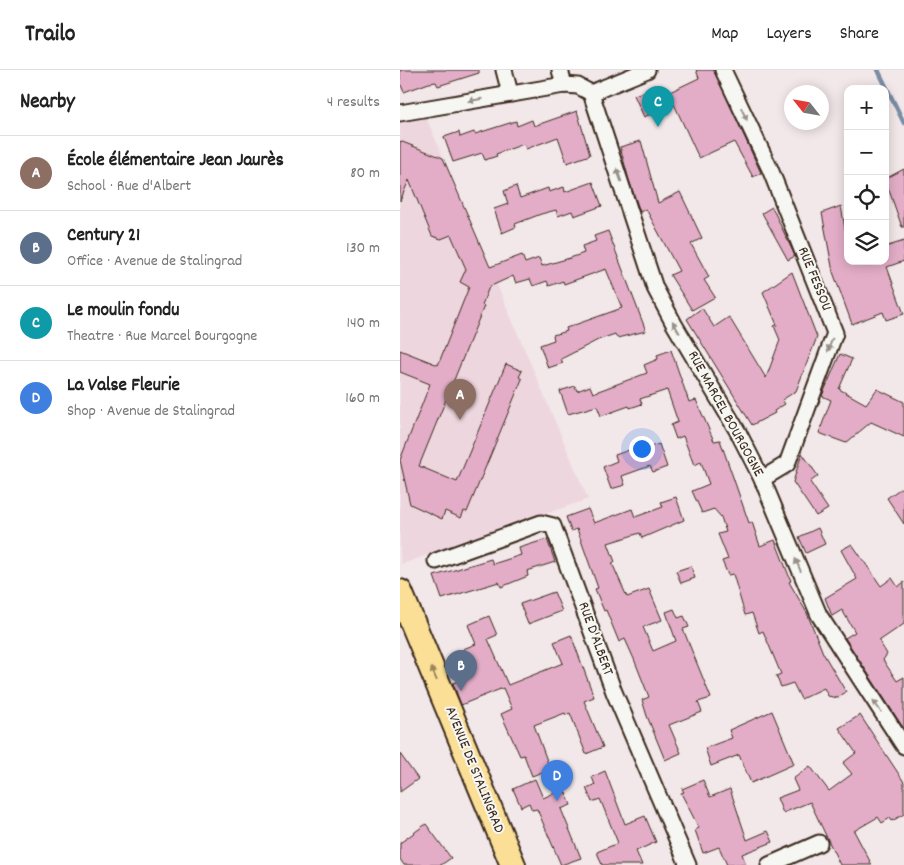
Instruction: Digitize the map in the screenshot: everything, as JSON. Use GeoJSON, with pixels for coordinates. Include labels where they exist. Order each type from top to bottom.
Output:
{"type":"FeatureCollection","features":[{"type":"Feature","properties":{"kind":"main road","name":"AVENUE DE STALINGRAD"},"geometry":{"type":"LineString","coordinates":[[400,592],[513,865]]}},
{"type":"Feature","properties":{"kind":"main road","name":"AVENUE DE STALINGRAD"},"geometry":{"type":"LineString","coordinates":[[400,635],[497,865]]}},
{"type":"Feature","properties":{"kind":"street"},"geometry":{"type":"LineString","coordinates":[[504,70],[510,93]]}},
{"type":"Feature","properties":{"kind":"street"},"geometry":{"type":"LineString","coordinates":[[560,70],[564,86]]}},
{"type":"Feature","properties":{"kind":"street"},"geometry":{"type":"LineString","coordinates":[[400,113],[510,93],[564,86],[578,86],[591,93],[647,70]]}},
{"type":"Feature","properties":{"kind":"street","name":"RUE FESSOU"},"geometry":{"type":"LineString","coordinates":[[723,70],[770,169],[835,332],[787,464],[762,479]]}},
{"type":"Feature","properties":{"kind":"street","name":"RUE MARCEL BOURGOGNE"},"geometry":{"type":"LineString","coordinates":[[591,93],[654,288],[738,432],[762,479],[819,615],[904,746]]}},
{"type":"Feature","properties":{"kind":"street","name":"RUE D'ALBERT"},"geometry":{"type":"LineString","coordinates":[[436,561],[541,523],[553,526],[614,692],[688,865]]}},
{"type":"Feature","properties":{"kind":"street"},"geometry":{"type":"LineString","coordinates":[[769,865],[820,843]]}},
{"type":"Feature","properties":{"kind":"shaded area"},"geometry":{"type":"Polygon","coordinates":[[[426,117],[588,499],[402,564],[400,557],[400,122],[426,117]]]}},
{"type":"Feature","properties":{"kind":"building"},"geometry":{"type":"Polygon","coordinates":[[[400,70],[479,70],[479,73],[438,86],[436,82],[429,83],[404,92],[400,83],[400,70]]]}},
{"type":"Feature","properties":{"kind":"building"},"geometry":{"type":"Polygon","coordinates":[[[696,70],[714,70],[761,173],[753,177],[734,142],[699,158],[674,104],[644,117],[634,95],[649,90],[653,100],[699,78],[696,70]]]}},
{"type":"Feature","properties":{"kind":"building"},"geometry":{"type":"Polygon","coordinates":[[[577,111],[590,155],[567,163],[558,137],[526,149],[524,144],[485,160],[482,153],[453,162],[444,137],[459,132],[460,137],[474,132],[475,134],[516,121],[517,126],[532,120],[534,126],[577,111]]]}},
{"type":"Feature","properties":{"kind":"building"},"geometry":{"type":"Polygon","coordinates":[[[400,141],[443,158],[490,267],[522,255],[525,263],[539,258],[542,266],[570,258],[584,253],[582,246],[596,241],[594,236],[608,231],[646,331],[617,338],[615,334],[598,340],[561,359],[563,363],[548,368],[540,345],[554,340],[553,335],[567,331],[566,328],[622,308],[606,269],[564,284],[563,281],[549,286],[547,281],[533,286],[530,279],[516,283],[513,276],[489,287],[482,305],[484,306],[419,466],[457,482],[506,364],[522,371],[519,377],[522,379],[467,512],[464,511],[461,518],[445,511],[442,519],[410,504],[400,460],[430,384],[400,372],[400,350],[438,365],[469,287],[460,282],[466,269],[451,235],[441,239],[432,236],[409,180],[400,201],[400,141]]]}},
{"type":"Feature","properties":{"kind":"building"},"geometry":{"type":"Polygon","coordinates":[[[641,141],[658,203],[680,192],[702,238],[691,244],[709,277],[704,280],[715,297],[692,310],[670,275],[679,271],[646,209],[640,212],[629,180],[620,147],[641,141]]]}},
{"type":"Feature","properties":{"kind":"building"},"geometry":{"type":"Polygon","coordinates":[[[904,169],[904,227],[902,227],[889,190],[889,177],[904,169]]]}},
{"type":"Feature","properties":{"kind":"building"},"geometry":{"type":"Polygon","coordinates":[[[593,182],[602,206],[574,216],[572,211],[558,216],[556,210],[541,214],[515,224],[516,227],[502,233],[494,209],[508,204],[504,191],[516,186],[520,198],[548,188],[549,192],[564,187],[565,192],[593,182]]]}},
{"type":"Feature","properties":{"kind":"building"},"geometry":{"type":"Polygon","coordinates":[[[841,206],[844,223],[844,265],[889,265],[889,246],[904,241],[904,261],[887,267],[904,314],[886,320],[883,312],[852,324],[833,272],[822,213],[841,206]]]}},
{"type":"Feature","properties":{"kind":"building"},"geometry":{"type":"Polygon","coordinates":[[[772,207],[795,256],[788,260],[762,213],[772,207]]]}},
{"type":"Feature","properties":{"kind":"building"},"geometry":{"type":"Polygon","coordinates":[[[792,272],[817,337],[796,391],[782,400],[785,404],[774,411],[775,413],[752,425],[687,319],[702,308],[714,327],[729,317],[766,378],[780,340],[774,326],[777,325],[763,292],[792,272]]]}},
{"type":"Feature","properties":{"kind":"building"},"geometry":{"type":"Polygon","coordinates":[[[671,350],[689,402],[696,400],[714,441],[720,440],[749,523],[752,522],[760,546],[775,540],[791,581],[789,582],[807,613],[823,653],[846,692],[837,698],[828,696],[824,688],[801,699],[793,683],[781,687],[776,676],[781,674],[763,631],[759,633],[752,613],[745,615],[733,574],[728,575],[722,561],[728,559],[718,534],[726,532],[721,517],[714,509],[702,513],[692,491],[709,484],[701,462],[694,465],[683,436],[676,439],[671,425],[678,422],[667,390],[640,399],[642,404],[630,408],[629,406],[601,416],[597,406],[568,414],[560,391],[575,386],[577,391],[590,386],[593,393],[647,373],[644,365],[658,359],[657,355],[671,350]]]}},
{"type":"Feature","properties":{"kind":"building"},"geometry":{"type":"Polygon","coordinates":[[[840,354],[852,359],[839,389],[866,404],[877,389],[904,402],[904,437],[871,422],[846,443],[819,433],[831,400],[822,396],[840,354]]]}},
{"type":"Feature","properties":{"kind":"building"},"geometry":{"type":"Polygon","coordinates":[[[659,444],[667,467],[653,472],[650,466],[622,476],[625,485],[611,489],[603,467],[617,461],[615,455],[643,445],[644,449],[659,444]]]}},
{"type":"Feature","properties":{"kind":"building"},"geometry":{"type":"Polygon","coordinates":[[[802,453],[818,476],[810,482],[828,509],[816,516],[793,482],[802,453]]]}},
{"type":"Feature","properties":{"kind":"building"},"geometry":{"type":"Polygon","coordinates":[[[904,486],[904,524],[887,498],[904,486]]]}},
{"type":"Feature","properties":{"kind":"building"},"geometry":{"type":"Polygon","coordinates":[[[676,497],[684,520],[642,538],[640,533],[608,543],[615,562],[612,563],[627,597],[649,589],[662,620],[643,627],[653,651],[676,641],[666,612],[674,609],[678,618],[684,616],[689,627],[683,629],[711,698],[698,702],[702,712],[669,725],[681,753],[665,760],[642,700],[649,697],[634,659],[625,639],[619,642],[606,610],[604,611],[595,589],[598,588],[577,529],[571,531],[566,517],[588,509],[594,523],[632,509],[635,517],[663,507],[661,502],[676,497]]]}},
{"type":"Feature","properties":{"kind":"building"},"geometry":{"type":"Polygon","coordinates":[[[818,528],[825,544],[806,553],[799,537],[818,528]]]}},
{"type":"Feature","properties":{"kind":"building"},"geometry":{"type":"Polygon","coordinates":[[[547,539],[555,562],[527,571],[528,576],[501,587],[499,582],[442,599],[434,576],[491,559],[493,564],[521,555],[519,548],[547,539]]]}},
{"type":"Feature","properties":{"kind":"building"},"geometry":{"type":"Polygon","coordinates":[[[852,544],[881,586],[892,578],[898,587],[904,582],[904,624],[879,641],[887,654],[883,660],[897,681],[904,677],[904,729],[845,638],[855,632],[842,610],[832,616],[825,598],[857,579],[841,550],[852,544]]]}},
{"type":"Feature","properties":{"kind":"building"},"geometry":{"type":"Polygon","coordinates":[[[691,566],[695,578],[681,583],[676,571],[691,566]]]}},
{"type":"Feature","properties":{"kind":"building"},"geometry":{"type":"Polygon","coordinates":[[[554,592],[562,611],[528,624],[520,604],[554,592]]]}},
{"type":"Feature","properties":{"kind":"building"},"geometry":{"type":"Polygon","coordinates":[[[489,616],[497,635],[488,639],[508,685],[563,663],[554,642],[571,635],[594,697],[584,701],[603,747],[586,754],[570,713],[566,715],[565,713],[534,725],[550,769],[532,776],[524,755],[520,756],[501,714],[512,709],[503,688],[461,705],[453,683],[473,675],[463,649],[476,644],[468,625],[489,616]]]}},
{"type":"Feature","properties":{"kind":"building"},"geometry":{"type":"Polygon","coordinates":[[[772,711],[794,764],[751,783],[739,755],[711,766],[705,748],[732,738],[729,730],[772,711]]]}},
{"type":"Feature","properties":{"kind":"building"},"geometry":{"type":"Polygon","coordinates":[[[860,715],[904,782],[904,814],[892,821],[890,818],[882,823],[878,817],[854,831],[872,865],[840,865],[810,802],[783,813],[777,798],[798,790],[793,779],[810,766],[829,791],[852,774],[843,763],[856,753],[839,728],[860,715]]]}},
{"type":"Feature","properties":{"kind":"building"},"geometry":{"type":"Polygon","coordinates":[[[400,754],[418,779],[400,792],[400,754]]]}},
{"type":"Feature","properties":{"kind":"building"},"geometry":{"type":"Polygon","coordinates":[[[605,771],[625,824],[645,816],[656,842],[636,851],[642,865],[602,865],[597,852],[618,843],[600,799],[592,802],[586,788],[595,785],[592,777],[605,771]]]}},
{"type":"Feature","properties":{"kind":"building"},"geometry":{"type":"Polygon","coordinates":[[[535,779],[543,798],[564,789],[571,805],[561,809],[581,858],[561,865],[537,809],[532,810],[529,803],[521,807],[513,789],[535,779]]]}},
{"type":"Feature","properties":{"kind":"building"},"geometry":{"type":"Polygon","coordinates":[[[703,780],[710,797],[730,789],[747,840],[768,831],[773,842],[742,854],[746,865],[727,865],[719,847],[703,853],[695,830],[699,828],[681,793],[684,792],[682,789],[703,780]]]}},
{"type":"Feature","properties":{"kind":"building"},"geometry":{"type":"Polygon","coordinates":[[[426,824],[451,858],[441,865],[404,865],[400,859],[400,843],[426,824]]]}},
{"type":"Feature","properties":{"kind":"waterway"},"geometry":{"type":"LineString","coordinates":[[878,70],[904,123]]}},
{"type":"Feature","properties":{"kind":"place","name":"Le moulin fondu"},"geometry":{"type":"Point","coordinates":[658,127]}},
{"type":"Feature","properties":{"kind":"place","name":"École élémentaire Jean Jaurès"},"geometry":{"type":"Point","coordinates":[460,420]}},
{"type":"Feature","properties":{"kind":"place","name":"Century 21"},"geometry":{"type":"Point","coordinates":[461,691]}},
{"type":"Feature","properties":{"kind":"place","name":"La Valse Fleurie"},"geometry":{"type":"Point","coordinates":[557,801]}}]}
